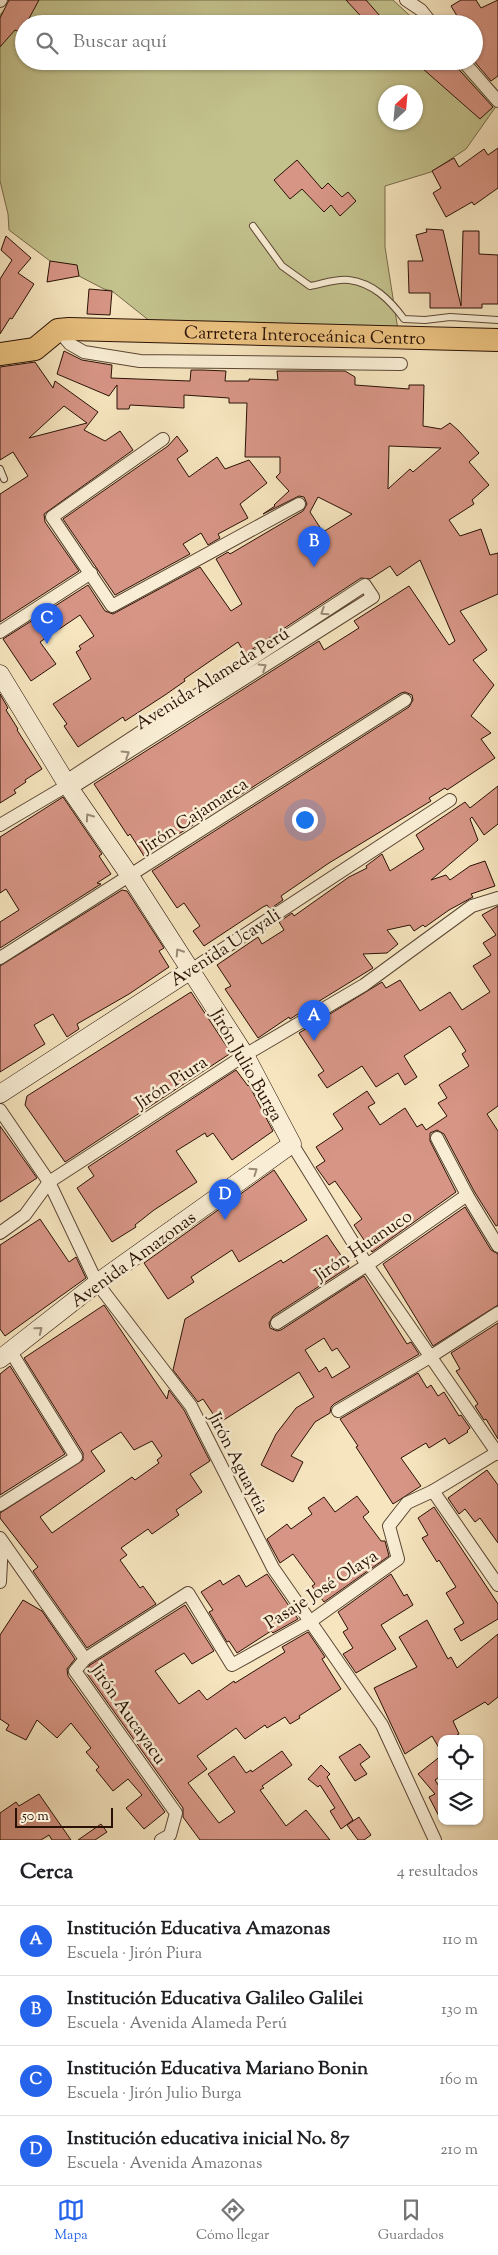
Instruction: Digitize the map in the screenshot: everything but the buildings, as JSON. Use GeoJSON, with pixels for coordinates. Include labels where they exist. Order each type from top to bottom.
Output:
{"type":"FeatureCollection","features":[{"type":"Feature","properties":{"kind":"highway","name":"Carretera Interoceánica Centro"},"geometry":{"type":"LineString","coordinates":[[58,330],[498,340]]}},
{"type":"Feature","properties":{"kind":"highway"},"geometry":{"type":"LineString","coordinates":[[0,354],[35,349],[58,330]]}},
{"type":"Feature","properties":{"kind":"street"},"geometry":{"type":"LineString","coordinates":[[406,0],[425,15]]}},
{"type":"Feature","properties":{"kind":"street"},"geometry":{"type":"LineString","coordinates":[[471,70],[498,101]]}},
{"type":"Feature","properties":{"kind":"street"},"geometry":{"type":"LineString","coordinates":[[58,330],[70,344],[84,352],[140,361],[402,364]]}},
{"type":"Feature","properties":{"kind":"street"},"geometry":{"type":"LineString","coordinates":[[163,439],[52,516],[112,606],[299,504]]}},
{"type":"Feature","properties":{"kind":"street"},"geometry":{"type":"LineString","coordinates":[[0,632],[91,573]]}},
{"type":"Feature","properties":{"kind":"street","name":"Avenida Alameda Perú"},"geometry":{"type":"LineString","coordinates":[[0,825],[68,785],[373,597],[365,585],[68,785]]}},
{"type":"Feature","properties":{"kind":"street","name":"Jirón Julio Burga"},"geometry":{"type":"LineString","coordinates":[[1,678],[68,785],[130,876],[245,1056],[292,1144],[367,1265],[498,1452]]}},
{"type":"Feature","properties":{"kind":"street","name":"Jirón Cajamarca"},"geometry":{"type":"LineString","coordinates":[[0,958],[405,700]]}},
{"type":"Feature","properties":{"kind":"street","name":"Avenida Ucayali"},"geometry":{"type":"LineString","coordinates":[[0,1094],[450,800]]}},
{"type":"Feature","properties":{"kind":"street","name":"Jirón Piura"},"geometry":{"type":"LineString","coordinates":[[0,1232],[26,1215],[49,1182],[245,1056],[364,985],[472,906],[498,898]]}},
{"type":"Feature","properties":{"kind":"street","name":"Jirón Aguaytia"},"geometry":{"type":"LineString","coordinates":[[0,1110],[49,1182],[98,1283],[191,1406],[273,1568],[312,1621],[382,1725],[435,1840]]}},
{"type":"Feature","properties":{"kind":"street"},"geometry":{"type":"LineString","coordinates":[[437,1138],[467,1195],[498,1246]]}},
{"type":"Feature","properties":{"kind":"street","name":"Avenida Amazonas"},"geometry":{"type":"LineString","coordinates":[[6,1355],[98,1283],[292,1144]]}},
{"type":"Feature","properties":{"kind":"street","name":"Jirón Huanuco"},"geometry":{"type":"LineString","coordinates":[[277,1323],[367,1265],[467,1195]]}},
{"type":"Feature","properties":{"kind":"street"},"geometry":{"type":"LineString","coordinates":[[338,1410],[430,1357],[498,1313]]}},
{"type":"Feature","properties":{"kind":"street"},"geometry":{"type":"LineString","coordinates":[[0,1506],[76,1457],[6,1355]]}},
{"type":"Feature","properties":{"kind":"street"},"geometry":{"type":"LineString","coordinates":[[498,1452],[433,1491],[498,1584]]}},
{"type":"Feature","properties":{"kind":"street","name":"Pasaje José Olaya"},"geometry":{"type":"LineString","coordinates":[[85,1660],[188,1593],[232,1665],[312,1621],[398,1559],[388,1526],[408,1502],[433,1491]]}},
{"type":"Feature","properties":{"kind":"street"},"geometry":{"type":"LineString","coordinates":[[0,1582],[1,1540]]}},
{"type":"Feature","properties":{"kind":"street","name":"Jirón Aucayacu"},"geometry":{"type":"LineString","coordinates":[[1,1540],[85,1660],[75,1671],[176,1812],[170,1835],[161,1840]]}},
{"type":"Feature","properties":{"kind":"lane"},"geometry":{"type":"LineString","coordinates":[[253,226],[282,266],[310,286],[347,279],[366,285],[391,300],[404,319],[425,320],[450,317],[498,320]]}},
{"type":"Feature","properties":{"kind":"lane"},"geometry":{"type":"LineString","coordinates":[[0,469],[4,479]]}},
{"type":"Feature","properties":{"kind":"shaded area"},"geometry":{"type":"Polygon","coordinates":[[[13,0],[393,0],[409,15],[15,15],[15,70],[466,70],[497,105],[466,149],[431,172],[385,186],[385,247],[398,330],[151,322],[112,291],[104,289],[50,261],[9,230],[8,214],[0,181],[0,15],[13,0]]]}},
{"type":"Feature","properties":{"kind":"place","name":"Institución Educativa Galileo Galilei"},"geometry":{"type":"Point","coordinates":[314,567]}},
{"type":"Feature","properties":{"kind":"place","name":"Institución Educativa Mariano Bonin"},"geometry":{"type":"Point","coordinates":[47,644]}},
{"type":"Feature","properties":{"kind":"place","name":"Institución Educativa Amazonas"},"geometry":{"type":"Point","coordinates":[314,1041]}},
{"type":"Feature","properties":{"kind":"place","name":"Institución educativa inicial No. 87"},"geometry":{"type":"Point","coordinates":[225,1220]}}]}
